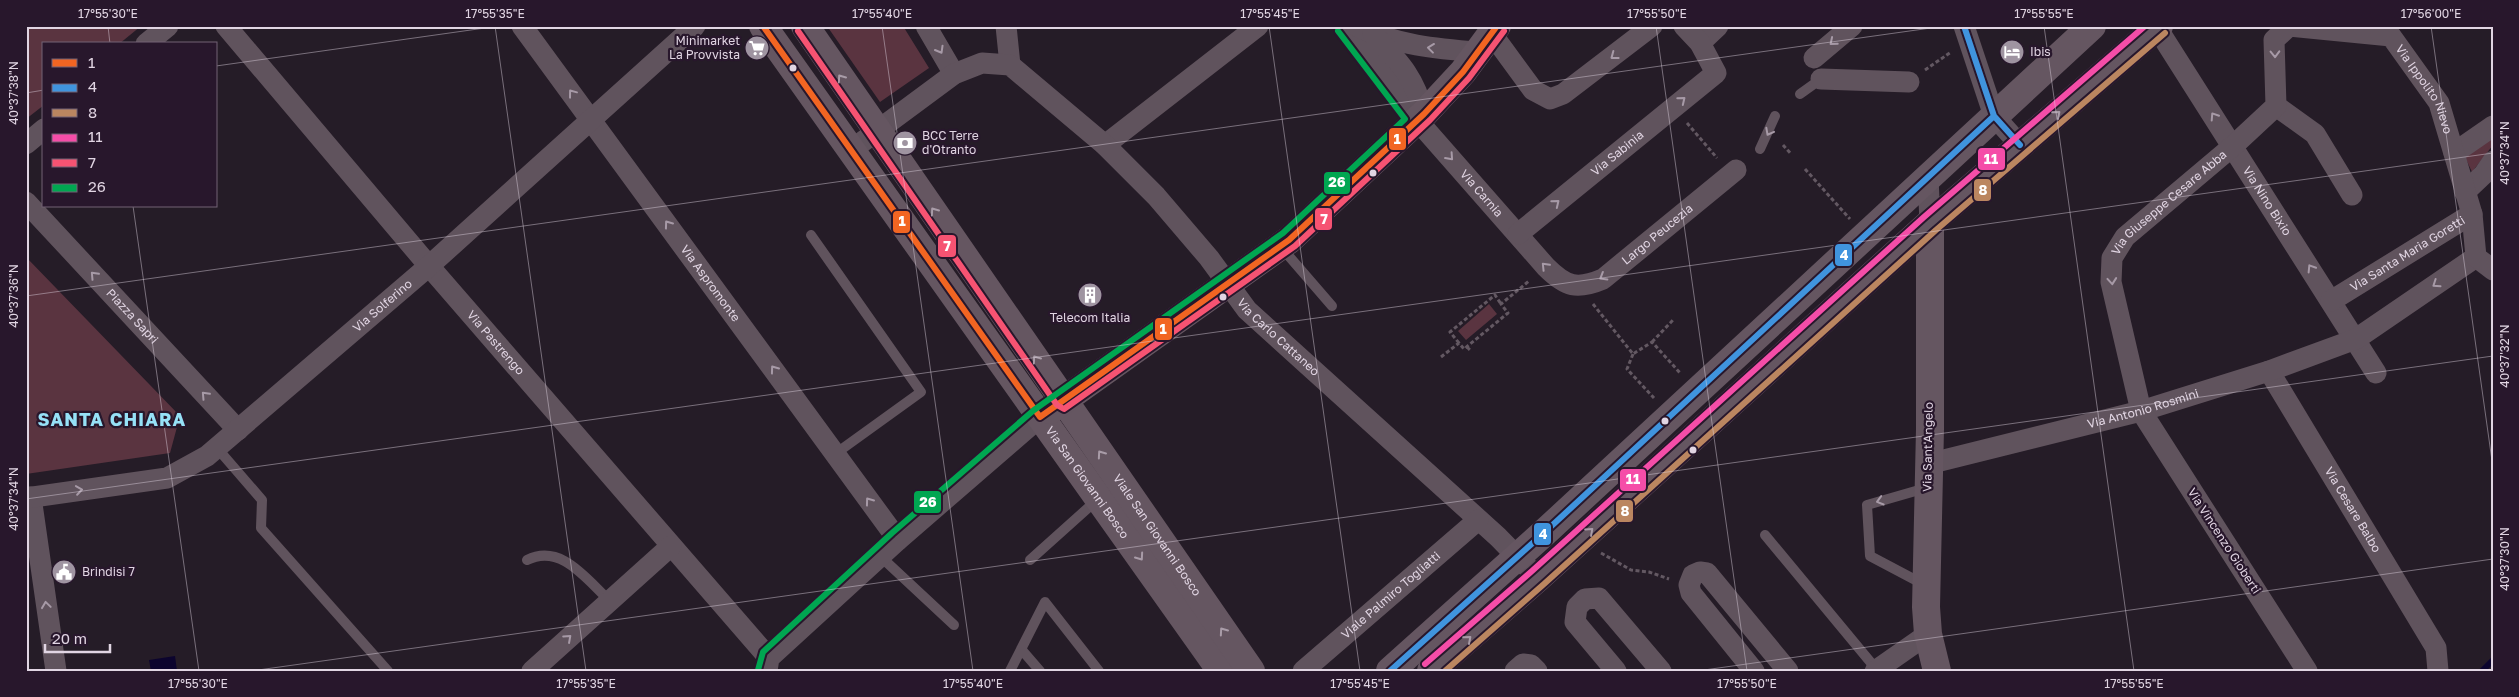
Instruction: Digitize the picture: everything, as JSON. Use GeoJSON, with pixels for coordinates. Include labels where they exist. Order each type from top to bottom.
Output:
{"type":"FeatureCollection","features":[{"type":"Feature","properties":{"kind":"street"},"geometry":{"type":"LineString","coordinates":[[148,42],[168,26]]}},
{"type":"Feature","properties":{"kind":"street","name":"Via Pastrengo"},"geometry":{"type":"LineString","coordinates":[[226,26],[429,266],[671,546],[768,664]]}},
{"type":"Feature","properties":{"kind":"street","name":"Via Aspromonte"},"geometry":{"type":"LineString","coordinates":[[522,26],[898,540]]}},
{"type":"Feature","properties":{"kind":"street","name":"Via San Giovanni Bosco"},"geometry":{"type":"LineString","coordinates":[[763,26],[1221,671]]}},
{"type":"Feature","properties":{"kind":"street"},"geometry":{"type":"LineString","coordinates":[[805,26],[1064,400]]}},
{"type":"Feature","properties":{"kind":"street"},"geometry":{"type":"LineString","coordinates":[[926,26],[954,74]]}},
{"type":"Feature","properties":{"kind":"street"},"geometry":{"type":"LineString","coordinates":[[850,151],[954,74],[982,63],[1010,65],[1006,26]]}},
{"type":"Feature","properties":{"kind":"street"},"geometry":{"type":"LineString","coordinates":[[1105,144],[1258,26]]}},
{"type":"Feature","properties":{"kind":"street","name":"Via Carnia"},"geometry":{"type":"LineString","coordinates":[[1346,26],[1546,267],[1568,285],[1579,285]]}},
{"type":"Feature","properties":{"kind":"street"},"geometry":{"type":"LineString","coordinates":[[1490,37],[1533,90],[1550,99],[1563,94],[1652,26]]}},
{"type":"Feature","properties":{"kind":"street"},"geometry":{"type":"LineString","coordinates":[[1684,26],[1700,43],[1718,26]]}},
{"type":"Feature","properties":{"kind":"street"},"geometry":{"type":"LineString","coordinates":[[1814,58],[1852,26]]}},
{"type":"Feature","properties":{"kind":"street"},"geometry":{"type":"LineString","coordinates":[[1390,671],[1518,557],[2092,26]]}},
{"type":"Feature","properties":{"kind":"street","name":"Via Ippolito Nievo"},"geometry":{"type":"LineString","coordinates":[[2276,106],[2274,40],[2289,26],[2397,31],[2439,104],[2472,214]]}},
{"type":"Feature","properties":{"kind":"street"},"geometry":{"type":"LineString","coordinates":[[1431,671],[1538,578],[1930,222],[2158,27]]}},
{"type":"Feature","properties":{"kind":"street","name":"Via Nino Bixio"},"geometry":{"type":"LineString","coordinates":[[2158,27],[2376,373]]}},
{"type":"Feature","properties":{"kind":"street","name":"Via Solferino"},"geometry":{"type":"LineString","coordinates":[[29,497],[167,478],[208,456],[429,266],[690,28]]}},
{"type":"Feature","properties":{"kind":"street"},"geometry":{"type":"LineString","coordinates":[[1364,30],[1410,76],[1418,92],[1421,117]]}},
{"type":"Feature","properties":{"kind":"street"},"geometry":{"type":"LineString","coordinates":[[1364,30],[1416,46],[1490,37]]}},
{"type":"Feature","properties":{"kind":"street"},"geometry":{"type":"LineString","coordinates":[[1966,33],[1994,116],[2020,146]]}},
{"type":"Feature","properties":{"kind":"street"},"geometry":{"type":"LineString","coordinates":[[768,664],[880,556],[1040,417],[1228,285],[1280,246],[1421,117],[1490,37]]}},
{"type":"Feature","properties":{"kind":"street","name":"Via Sabinia"},"geometry":{"type":"LineString","coordinates":[[1518,234],[1716,73],[1700,43]]}},
{"type":"Feature","properties":{"kind":"street","name":"Via Carlo Cattaneo"},"geometry":{"type":"LineString","coordinates":[[1010,65],[1105,144],[1156,196],[1209,258],[1247,310],[1478,520],[1538,578]]}},
{"type":"Feature","properties":{"kind":"street"},"geometry":{"type":"LineString","coordinates":[[1821,79],[1908,82]]}},
{"type":"Feature","properties":{"kind":"street"},"geometry":{"type":"LineString","coordinates":[[2233,146],[2276,106],[2315,134],[2352,195]]}},
{"type":"Feature","properties":{"kind":"street"},"geometry":{"type":"LineString","coordinates":[[2454,152],[2493,126]]}},
{"type":"Feature","properties":{"kind":"street"},"geometry":{"type":"LineString","coordinates":[[26,144],[42,131]]}},
{"type":"Feature","properties":{"kind":"street","name":"Via Giuseppe Cesare Abba"},"geometry":{"type":"LineString","coordinates":[[2141,410],[2111,282],[2112,258],[2125,237],[2233,146]]}},
{"type":"Feature","properties":{"kind":"street"},"geometry":{"type":"LineString","coordinates":[[2466,192],[2484,174],[2493,161]]}},
{"type":"Feature","properties":{"kind":"street","name":"Largo Peucezia"},"geometry":{"type":"LineString","coordinates":[[1579,285],[1588,285],[1603,279],[1734,173]]}},
{"type":"Feature","properties":{"kind":"street"},"geometry":{"type":"LineString","coordinates":[[1928,177],[1930,222]]}},
{"type":"Feature","properties":{"kind":"street","name":"Piazza Sapri"},"geometry":{"type":"LineString","coordinates":[[26,202],[238,430]]}},
{"type":"Feature","properties":{"kind":"street","name":"Via Santa Maria Goretti"},"geometry":{"type":"LineString","coordinates":[[2332,301],[2472,214],[2476,257]]}},
{"type":"Feature","properties":{"kind":"street","name":"Via Sant'Angelo"},"geometry":{"type":"LineString","coordinates":[[1930,222],[1926,585],[1928,634],[1937,671]]}},
{"type":"Feature","properties":{"kind":"street"},"geometry":{"type":"LineString","coordinates":[[2356,339],[2476,257],[2493,270]]}},
{"type":"Feature","properties":{"kind":"street","name":"Via Antonio Rosmini"},"geometry":{"type":"LineString","coordinates":[[1927,476],[2268,371],[2356,339]]}},
{"type":"Feature","properties":{"kind":"street","name":"Via Cesare Balbo"},"geometry":{"type":"LineString","coordinates":[[2268,371],[2436,648],[2438,671]]}},
{"type":"Feature","properties":{"kind":"street","name":"Viale San Giovanni Bosco"},"geometry":{"type":"LineString","coordinates":[[1064,400],[1251,671]]}},
{"type":"Feature","properties":{"kind":"street","name":"Via Vincenzo Gioberti"},"geometry":{"type":"LineString","coordinates":[[2141,410],[2307,671]]}},
{"type":"Feature","properties":{"kind":"street"},"geometry":{"type":"LineString","coordinates":[[29,497],[56,671]]}},
{"type":"Feature","properties":{"kind":"street","name":"Viale Palmiro Togliatti"},"geometry":{"type":"LineString","coordinates":[[1302,671],[1478,520]]}},
{"type":"Feature","properties":{"kind":"street"},"geometry":{"type":"LineString","coordinates":[[532,671],[671,546]]}},
{"type":"Feature","properties":{"kind":"street"},"geometry":{"type":"LineString","coordinates":[[1754,671],[1691,593],[1689,585],[1693,576],[1700,572],[1707,573],[1788,671]]}},
{"type":"Feature","properties":{"kind":"street"},"geometry":{"type":"LineString","coordinates":[[1616,671],[1575,622],[1576,607],[1585,599],[1599,598],[1662,671]]}},
{"type":"Feature","properties":{"kind":"street"},"geometry":{"type":"LineString","coordinates":[[1876,670],[1928,634]]}},
{"type":"Feature","properties":{"kind":"street"},"geometry":{"type":"LineString","coordinates":[[1515,671],[1523,664],[1531,665],[1537,671]]}},
{"type":"Feature","properties":{"kind":"lane"},"geometry":{"type":"LineString","coordinates":[[1800,94],[1821,79],[1814,58]]}},
{"type":"Feature","properties":{"kind":"lane"},"geometry":{"type":"LineString","coordinates":[[1760,149],[1775,116]]}},
{"type":"Feature","properties":{"kind":"lane"},"geometry":{"type":"LineString","coordinates":[[811,235],[922,392],[835,454]]}},
{"type":"Feature","properties":{"kind":"lane"},"geometry":{"type":"LineString","coordinates":[[1280,246],[1332,306]]}},
{"type":"Feature","properties":{"kind":"lane"},"geometry":{"type":"LineString","coordinates":[[218,448],[262,500],[261,528],[388,671]]}},
{"type":"Feature","properties":{"kind":"lane"},"geometry":{"type":"LineString","coordinates":[[1926,585],[1870,556],[1867,505],[1927,476]]}},
{"type":"Feature","properties":{"kind":"lane"},"geometry":{"type":"LineString","coordinates":[[1030,560],[1098,498]]}},
{"type":"Feature","properties":{"kind":"lane"},"geometry":{"type":"LineString","coordinates":[[1764,535],[1876,670]]}},
{"type":"Feature","properties":{"kind":"lane"},"geometry":{"type":"LineString","coordinates":[[527,560],[538,554],[551,554],[565,560],[610,601]]}},
{"type":"Feature","properties":{"kind":"lane"},"geometry":{"type":"LineString","coordinates":[[880,556],[954,625]]}},
{"type":"Feature","properties":{"kind":"lane"},"geometry":{"type":"LineString","coordinates":[[1010,671],[1046,602],[1099,671]]}},
{"type":"Feature","properties":{"kind":"lane"},"geometry":{"type":"LineString","coordinates":[[1021,649],[1040,671]]}},
{"type":"Feature","properties":{"kind":"path"},"geometry":{"type":"LineString","coordinates":[[1908,82],[1966,33]]}},
{"type":"Feature","properties":{"kind":"path"},"geometry":{"type":"LineString","coordinates":[[1674,107],[1734,173]]}},
{"type":"Feature","properties":{"kind":"path"},"geometry":{"type":"LineString","coordinates":[[1783,145],[1791,154]]}},
{"type":"Feature","properties":{"kind":"path"},"geometry":{"type":"LineString","coordinates":[[1805,169],[1865,235]]}},
{"type":"Feature","properties":{"kind":"path"},"geometry":{"type":"LineString","coordinates":[[1501,304],[1546,267]]}},
{"type":"Feature","properties":{"kind":"path"},"geometry":{"type":"LineString","coordinates":[[1579,285],[1633,354]]}},
{"type":"Feature","properties":{"kind":"path"},"geometry":{"type":"LineString","coordinates":[[1494,295],[1508,313],[1464,350],[1459,343],[1450,332],[1494,295]]}},
{"type":"Feature","properties":{"kind":"path"},"geometry":{"type":"LineString","coordinates":[[1670,416],[1627,369],[1633,354],[1652,342],[1674,319]]}},
{"type":"Feature","properties":{"kind":"path"},"geometry":{"type":"LineString","coordinates":[[1652,342],[1697,391]]}},
{"type":"Feature","properties":{"kind":"path"},"geometry":{"type":"LineString","coordinates":[[1441,357],[1459,343]]}},
{"type":"Feature","properties":{"kind":"path"},"geometry":{"type":"LineString","coordinates":[[1467,347],[1471,351]]}},
{"type":"Feature","properties":{"kind":"path"},"geometry":{"type":"LineString","coordinates":[[1598,551],[1631,570],[1649,572],[1689,585]]}},
{"type":"Feature","properties":{"kind":"shaded area"},"geometry":{"type":"Polygon","coordinates":[[[26,26],[141,26],[121,42],[42,42],[42,107],[26,119],[26,26]]]}},
{"type":"Feature","properties":{"kind":"shaded area"},"geometry":{"type":"Polygon","coordinates":[[[827,26],[903,26],[929,68],[880,102],[827,26]]]}},
{"type":"Feature","properties":{"kind":"shaded area"},"geometry":{"type":"Polygon","coordinates":[[[2493,136],[2493,145],[2472,172],[2465,157],[2493,136]]]}},
{"type":"Feature","properties":{"kind":"shaded area"},"geometry":{"type":"Polygon","coordinates":[[[26,257],[180,416],[170,453],[26,474],[26,257]]]}},
{"type":"Feature","properties":{"kind":"shaded area"},"geometry":{"type":"Polygon","coordinates":[[[1489,304],[1497,314],[1466,340],[1458,331],[1489,304]]]}},
{"type":"Feature","properties":{"kind":"shaded area"},"geometry":{"type":"Polygon","coordinates":[[[175,656],[177,671],[151,671],[149,660],[175,656]]]}},
{"type":"Feature","properties":{"kind":"waterway"},"geometry":{"type":"LineString","coordinates":[[2482,671],[2493,660]]}},
{"type":"Feature","properties":{"kind":"transit line","name":"1"},"geometry":{"type":"LineString","coordinates":[[763,26],[1040,417]]}},
{"type":"Feature","properties":{"kind":"transit line","name":"1"},"geometry":{"type":"LineString","coordinates":[[1040,417],[1289,240],[1424,114],[1463,72],[1497,26]]}},
{"type":"Feature","properties":{"kind":"transit line","name":"4"},"geometry":{"type":"LineString","coordinates":[[1964,26],[1994,116],[2020,145]]}},
{"type":"Feature","properties":{"kind":"transit line","name":"11"},"geometry":{"type":"LineString","coordinates":[[1425,664],[1532,571],[1924,217],[2145,26]]}},
{"type":"Feature","properties":{"kind":"transit line","name":"7"},"geometry":{"type":"LineString","coordinates":[[798,31],[1057,405],[1064,409],[1295,246],[1430,120],[1469,78],[1504,31]]}},
{"type":"Feature","properties":{"kind":"transit line","name":"26"},"geometry":{"type":"LineString","coordinates":[[758,670],[763,652],[892,533],[1034,410],[1283,233],[1405,119],[1338,31]]}},
{"type":"Feature","properties":{"kind":"transit line","name":"8"},"geometry":{"type":"LineString","coordinates":[[1445,671],[1936,230],[2165,33]]}},
{"type":"Feature","properties":{"kind":"transit line","name":"4"},"geometry":{"type":"LineString","coordinates":[[1390,671],[1545,532],[1994,116]]}},
{"type":"Feature","properties":{"kind":"place","name":"Minimarket La Provvista"},"geometry":{"type":"Point","coordinates":[757,48]}},
{"type":"Feature","properties":{"kind":"place","name":"Ibis"},"geometry":{"type":"Point","coordinates":[2012,52]}},
{"type":"Feature","properties":{"kind":"place","name":"BCC Terre d'Otranto"},"geometry":{"type":"Point","coordinates":[905,143]}},
{"type":"Feature","properties":{"kind":"place","name":"Telecom Italia"},"geometry":{"type":"Point","coordinates":[1090,295]}},
{"type":"Feature","properties":{"kind":"place","name":"Brindisi 7"},"geometry":{"type":"Point","coordinates":[64,572]}},
{"type":"Feature","properties":{"kind":"district","name":"SANTA CHIARA"},"geometry":{"type":"Point","coordinates":[112,420]}}]}
